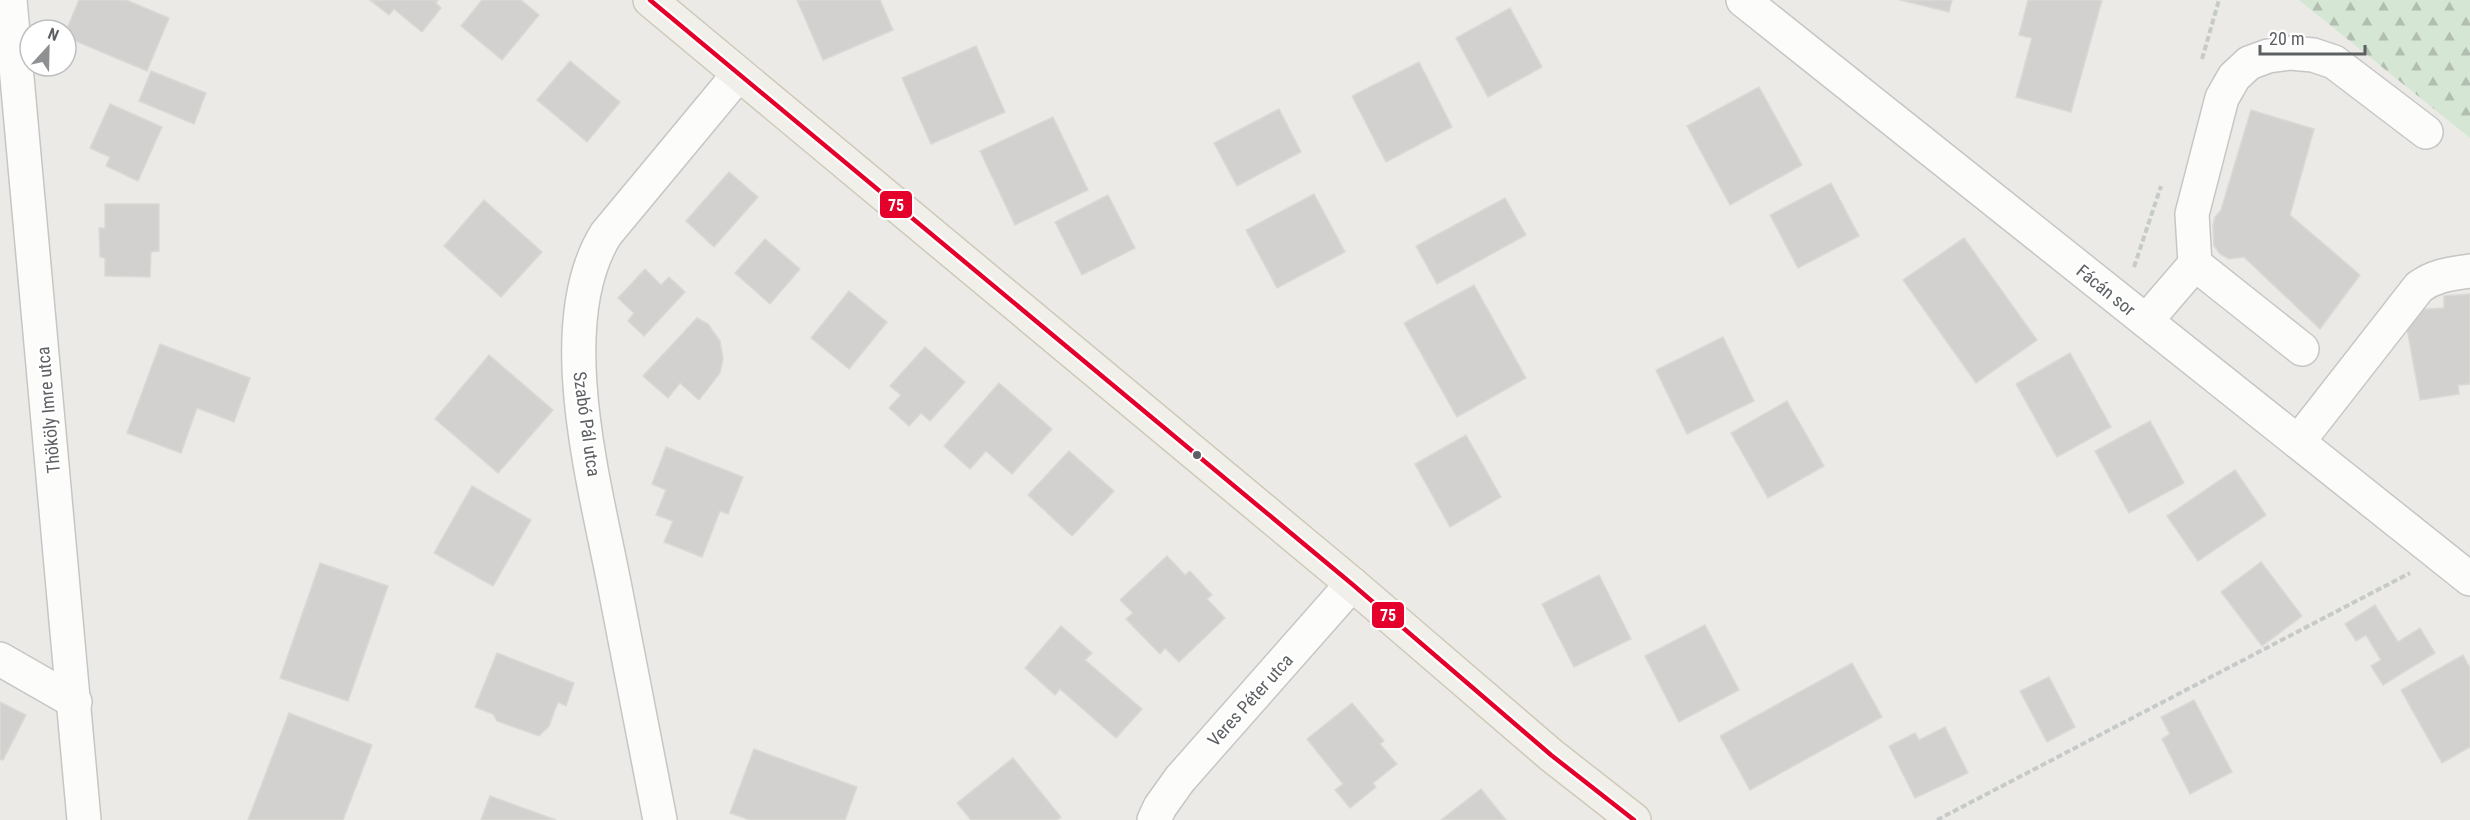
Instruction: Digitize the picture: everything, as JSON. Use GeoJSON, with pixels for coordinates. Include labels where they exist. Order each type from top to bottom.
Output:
{"type":"FeatureCollection","features":[{"type":"Feature","properties":{"kind":"main road"},"geometry":{"type":"LineString","coordinates":[[650,0],[1352,584],[1551,755],[1634,820]]}},
{"type":"Feature","properties":{"kind":"street","name":"Thököly Imre utca"},"geometry":{"type":"LineString","coordinates":[[10,0],[84,820]]}},
{"type":"Feature","properties":{"kind":"street","name":"Fácán sor"},"geometry":{"type":"LineString","coordinates":[[1743,0],[2470,579]]}},
{"type":"Feature","properties":{"kind":"street"},"geometry":{"type":"LineString","coordinates":[[2146,321],[2195,264],[2192,214],[2222,99],[2234,77],[2249,63],[2268,56],[2290,53],[2334,62],[2426,132]]}},
{"type":"Feature","properties":{"kind":"street","name":"Szabó Pál utca"},"geometry":{"type":"LineString","coordinates":[[660,820],[589,450],[579,378],[579,335],[586,276],[606,234],[738,75]]}},
{"type":"Feature","properties":{"kind":"street"},"geometry":{"type":"LineString","coordinates":[[2195,264],[2302,349]]}},
{"type":"Feature","properties":{"kind":"street"},"geometry":{"type":"LineString","coordinates":[[2298,442],[2419,287],[2430,279],[2470,271]]}},
{"type":"Feature","properties":{"kind":"street","name":"Veres Péter utca"},"geometry":{"type":"LineString","coordinates":[[1154,820],[1180,779],[1352,584]]}},
{"type":"Feature","properties":{"kind":"street"},"geometry":{"type":"LineString","coordinates":[[0,658],[75,702]]}},
{"type":"Feature","properties":{"kind":"path"},"geometry":{"type":"LineString","coordinates":[[1937,820],[2442,557]]}},
{"type":"Feature","properties":{"kind":"green space"},"geometry":{"type":"Polygon","coordinates":[[[2299,0],[2470,0],[2470,138],[2299,0]]]}},
{"type":"Feature","properties":{"kind":"building"},"geometry":{"type":"Polygon","coordinates":[[[79,0],[126,0],[169,18],[147,71],[78,42],[78,18],[71,18],[79,0]]]}},
{"type":"Feature","properties":{"kind":"building"},"geometry":{"type":"Polygon","coordinates":[[[370,0],[438,0],[436,3],[441,8],[422,32],[394,9],[389,15],[370,0]]]}},
{"type":"Feature","properties":{"kind":"building"},"geometry":{"type":"Polygon","coordinates":[[[482,0],[521,0],[539,15],[502,60],[461,26],[482,0]]]}},
{"type":"Feature","properties":{"kind":"building"},"geometry":{"type":"Polygon","coordinates":[[[797,0],[880,0],[893,30],[823,60],[797,0]]]}},
{"type":"Feature","properties":{"kind":"building"},"geometry":{"type":"Polygon","coordinates":[[[1900,0],[1952,0],[1949,12],[1900,0]]]}},
{"type":"Feature","properties":{"kind":"building"},"geometry":{"type":"Polygon","coordinates":[[[2028,0],[2102,0],[2071,112],[2016,97],[2032,38],[2019,35],[2028,0]]]}},
{"type":"Feature","properties":{"kind":"building"},"geometry":{"type":"Polygon","coordinates":[[[1510,8],[1542,67],[1488,97],[1456,38],[1510,8]]]}},
{"type":"Feature","properties":{"kind":"building"},"geometry":{"type":"Polygon","coordinates":[[[976,46],[1005,112],[931,144],[902,78],[976,46]]]}},
{"type":"Feature","properties":{"kind":"building"},"geometry":{"type":"Polygon","coordinates":[[[570,61],[620,102],[587,142],[537,100],[570,61]]]}},
{"type":"Feature","properties":{"kind":"building"},"geometry":{"type":"Polygon","coordinates":[[[1419,62],[1452,127],[1386,162],[1352,96],[1419,62]]]}},
{"type":"Feature","properties":{"kind":"building"},"geometry":{"type":"Polygon","coordinates":[[[151,71],[206,93],[194,124],[139,101],[151,71]]]}},
{"type":"Feature","properties":{"kind":"building"},"geometry":{"type":"Polygon","coordinates":[[[1759,87],[1802,165],[1730,205],[1687,126],[1759,87]]]}},
{"type":"Feature","properties":{"kind":"building"},"geometry":{"type":"Polygon","coordinates":[[[110,104],[162,127],[138,181],[106,166],[110,157],[90,148],[110,104]]]}},
{"type":"Feature","properties":{"kind":"building"},"geometry":{"type":"Polygon","coordinates":[[[1279,109],[1301,152],[1237,186],[1214,143],[1279,109]]]}},
{"type":"Feature","properties":{"kind":"building"},"geometry":{"type":"Polygon","coordinates":[[[2251,110],[2314,129],[2290,215],[2360,275],[2320,329],[2244,257],[2229,259],[2220,254],[2214,246],[2215,217],[2221,210],[2251,110]]]}},
{"type":"Feature","properties":{"kind":"building"},"geometry":{"type":"Polygon","coordinates":[[[1053,117],[1088,190],[1015,225],[980,151],[1053,117]]]}},
{"type":"Feature","properties":{"kind":"building"},"geometry":{"type":"Polygon","coordinates":[[[729,172],[758,197],[714,247],[686,221],[729,172]]]}},
{"type":"Feature","properties":{"kind":"building"},"geometry":{"type":"Polygon","coordinates":[[[1831,183],[1859,236],[1798,268],[1770,215],[1831,183]]]}},
{"type":"Feature","properties":{"kind":"building"},"geometry":{"type":"Polygon","coordinates":[[[1314,194],[1345,252],[1277,288],[1246,230],[1314,194]]]}},
{"type":"Feature","properties":{"kind":"building"},"geometry":{"type":"Polygon","coordinates":[[[1108,195],[1135,248],[1082,275],[1055,222],[1108,195]]]}},
{"type":"Feature","properties":{"kind":"building"},"geometry":{"type":"Polygon","coordinates":[[[1505,198],[1526,235],[1437,284],[1416,246],[1505,198]]]}},
{"type":"Feature","properties":{"kind":"building"},"geometry":{"type":"Polygon","coordinates":[[[484,200],[542,252],[501,297],[444,246],[484,200]]]}},
{"type":"Feature","properties":{"kind":"building"},"geometry":{"type":"Polygon","coordinates":[[[105,204],[159,204],[159,251],[151,252],[150,277],[105,276],[105,258],[100,257],[99,228],[105,228],[105,204]]]}},
{"type":"Feature","properties":{"kind":"building"},"geometry":{"type":"Polygon","coordinates":[[[1964,238],[2037,340],[1976,383],[1903,280],[1964,238]]]}},
{"type":"Feature","properties":{"kind":"building"},"geometry":{"type":"Polygon","coordinates":[[[765,239],[800,269],[770,304],[735,273],[765,239]]]}},
{"type":"Feature","properties":{"kind":"building"},"geometry":{"type":"Polygon","coordinates":[[[645,269],[661,285],[669,277],[685,292],[644,336],[628,321],[634,313],[618,298],[645,269]]]}},
{"type":"Feature","properties":{"kind":"building"},"geometry":{"type":"Polygon","coordinates":[[[1474,285],[1526,378],[1457,417],[1404,323],[1474,285]]]}},
{"type":"Feature","properties":{"kind":"building"},"geometry":{"type":"Polygon","coordinates":[[[849,291],[887,322],[849,369],[811,338],[849,291]]]}},
{"type":"Feature","properties":{"kind":"building"},"geometry":{"type":"Polygon","coordinates":[[[2470,294],[2470,384],[2458,385],[2459,394],[2420,400],[2406,323],[2413,310],[2444,308],[2444,296],[2470,294]]]}},
{"type":"Feature","properties":{"kind":"building"},"geometry":{"type":"Polygon","coordinates":[[[697,318],[708,324],[720,341],[723,359],[720,373],[699,400],[680,383],[668,398],[643,376],[697,318]]]}},
{"type":"Feature","properties":{"kind":"building"},"geometry":{"type":"Polygon","coordinates":[[[1723,337],[1754,401],[1687,434],[1656,370],[1723,337]]]}},
{"type":"Feature","properties":{"kind":"building"},"geometry":{"type":"Polygon","coordinates":[[[160,344],[250,378],[234,422],[197,408],[181,453],[127,433],[160,344]]]}},
{"type":"Feature","properties":{"kind":"building"},"geometry":{"type":"Polygon","coordinates":[[[925,347],[965,382],[930,421],[921,413],[909,426],[889,408],[901,395],[890,386],[925,347]]]}},
{"type":"Feature","properties":{"kind":"building"},"geometry":{"type":"Polygon","coordinates":[[[2070,353],[2111,427],[2057,457],[2016,384],[2070,353]]]}},
{"type":"Feature","properties":{"kind":"building"},"geometry":{"type":"Polygon","coordinates":[[[489,355],[553,410],[498,473],[435,419],[489,355]]]}},
{"type":"Feature","properties":{"kind":"building"},"geometry":{"type":"Polygon","coordinates":[[[999,383],[1052,429],[1012,474],[986,451],[970,469],[944,446],[999,383]]]}},
{"type":"Feature","properties":{"kind":"building"},"geometry":{"type":"Polygon","coordinates":[[[1787,401],[1824,466],[1768,498],[1731,433],[1787,401]]]}},
{"type":"Feature","properties":{"kind":"building"},"geometry":{"type":"Polygon","coordinates":[[[2150,421],[2184,483],[2129,513],[2095,451],[2150,421]]]}},
{"type":"Feature","properties":{"kind":"building"},"geometry":{"type":"Polygon","coordinates":[[[1466,435],[1501,497],[1450,527],[1415,464],[1466,435]]]}},
{"type":"Feature","properties":{"kind":"building"},"geometry":{"type":"Polygon","coordinates":[[[666,447],[743,477],[728,514],[720,511],[702,557],[664,542],[673,521],[656,515],[666,490],[652,484],[666,447]]]}},
{"type":"Feature","properties":{"kind":"building"},"geometry":{"type":"Polygon","coordinates":[[[1069,451],[1114,491],[1072,536],[1028,495],[1069,451]]]}},
{"type":"Feature","properties":{"kind":"building"},"geometry":{"type":"Polygon","coordinates":[[[2235,470],[2266,515],[2198,561],[2167,516],[2235,470]]]}},
{"type":"Feature","properties":{"kind":"building"},"geometry":{"type":"Polygon","coordinates":[[[472,486],[531,520],[493,586],[434,553],[472,486]]]}},
{"type":"Feature","properties":{"kind":"building"},"geometry":{"type":"Polygon","coordinates":[[[1167,556],[1185,575],[1190,571],[1212,595],[1207,599],[1225,618],[1179,662],[1165,648],[1160,654],[1126,619],[1133,613],[1120,600],[1167,556]]]}},
{"type":"Feature","properties":{"kind":"building"},"geometry":{"type":"Polygon","coordinates":[[[2261,562],[2302,616],[2262,646],[2221,592],[2261,562]]]}},
{"type":"Feature","properties":{"kind":"building"},"geometry":{"type":"Polygon","coordinates":[[[320,563],[388,586],[348,701],[280,678],[320,563]]]}},
{"type":"Feature","properties":{"kind":"building"},"geometry":{"type":"Polygon","coordinates":[[[1599,575],[1631,639],[1574,667],[1542,604],[1599,575]]]}},
{"type":"Feature","properties":{"kind":"building"},"geometry":{"type":"Polygon","coordinates":[[[2375,605],[2398,642],[2420,628],[2435,653],[2383,685],[2371,666],[2381,660],[2366,635],[2356,641],[2345,624],[2375,605]]]}},
{"type":"Feature","properties":{"kind":"building"},"geometry":{"type":"Polygon","coordinates":[[[1705,625],[1739,690],[1679,722],[1645,656],[1705,625]]]}},
{"type":"Feature","properties":{"kind":"building"},"geometry":{"type":"Polygon","coordinates":[[[1061,626],[1092,653],[1085,660],[1142,709],[1116,738],[1060,689],[1055,695],[1025,668],[1061,626]]]}},
{"type":"Feature","properties":{"kind":"building"},"geometry":{"type":"Polygon","coordinates":[[[497,653],[574,683],[566,706],[558,702],[549,726],[539,736],[497,721],[493,714],[475,707],[497,653]]]}},
{"type":"Feature","properties":{"kind":"building"},"geometry":{"type":"Polygon","coordinates":[[[2463,655],[2470,668],[2470,747],[2442,763],[2401,690],[2463,655]]]}},
{"type":"Feature","properties":{"kind":"building"},"geometry":{"type":"Polygon","coordinates":[[[1852,663],[1882,717],[1750,790],[1720,736],[1852,663]]]}},
{"type":"Feature","properties":{"kind":"building"},"geometry":{"type":"Polygon","coordinates":[[[2049,677],[2075,727],[2047,742],[2020,691],[2049,677]]]}},
{"type":"Feature","properties":{"kind":"building"},"geometry":{"type":"Polygon","coordinates":[[[2194,700],[2232,772],[2190,794],[2162,739],[2170,734],[2161,717],[2194,700]]]}},
{"type":"Feature","properties":{"kind":"building"},"geometry":{"type":"Polygon","coordinates":[[[0,702],[26,715],[3,760],[0,759],[0,702]]]}},
{"type":"Feature","properties":{"kind":"building"},"geometry":{"type":"Polygon","coordinates":[[[1352,703],[1384,741],[1380,744],[1397,764],[1373,783],[1376,787],[1350,808],[1335,790],[1343,784],[1307,739],[1352,703]]]}},
{"type":"Feature","properties":{"kind":"building"},"geometry":{"type":"Polygon","coordinates":[[[289,713],[372,745],[343,820],[248,820],[289,713]]]}},
{"type":"Feature","properties":{"kind":"building"},"geometry":{"type":"Polygon","coordinates":[[[1945,727],[1968,773],[1915,798],[1889,746],[1915,733],[1919,740],[1945,727]]]}},
{"type":"Feature","properties":{"kind":"building"},"geometry":{"type":"Polygon","coordinates":[[[754,749],[857,787],[845,820],[750,820],[730,813],[754,749]]]}},
{"type":"Feature","properties":{"kind":"building"},"geometry":{"type":"Polygon","coordinates":[[[1013,758],[1061,817],[1057,820],[971,820],[957,803],[1013,758]]]}},
{"type":"Feature","properties":{"kind":"building"},"geometry":{"type":"Polygon","coordinates":[[[1481,789],[1506,820],[1441,820],[1481,789]]]}},
{"type":"Feature","properties":{"kind":"building"},"geometry":{"type":"Polygon","coordinates":[[[490,796],[556,820],[481,820],[490,796]]]}},
{"type":"Feature","properties":{"kind":"transit line","name":"75"},"geometry":{"type":"LineString","coordinates":[[650,0],[1352,584],[1551,755],[1634,820]]}}]}
